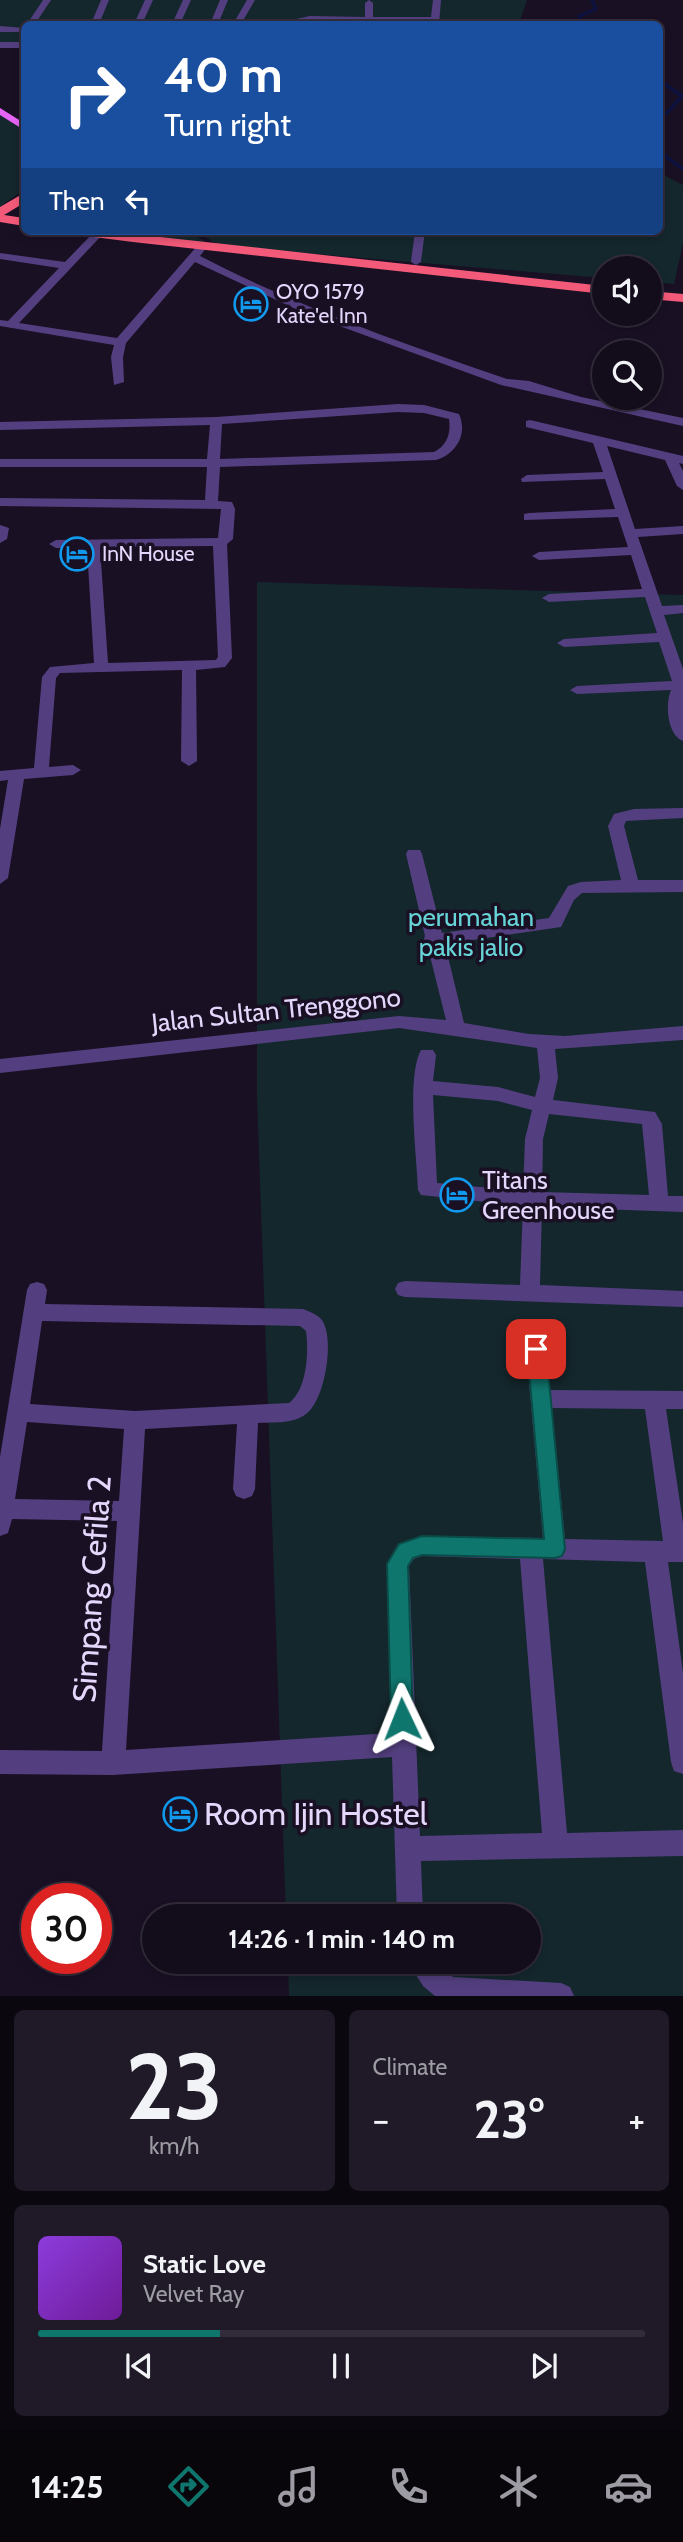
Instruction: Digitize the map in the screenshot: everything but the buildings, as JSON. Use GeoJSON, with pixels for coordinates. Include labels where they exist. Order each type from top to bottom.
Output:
{"type":"FeatureCollection","features":[{"type":"Feature","properties":{"kind":"highway"},"geometry":{"type":"LineString","coordinates":[[5,216],[21,200]]}},
{"type":"Feature","properties":{"kind":"highway"},"geometry":{"type":"LineString","coordinates":[[107,235],[198,252],[592,289]]}},
{"type":"Feature","properties":{"kind":"highway"},"geometry":{"type":"LineString","coordinates":[[133,238],[160,235]]}},
{"type":"Feature","properties":{"kind":"highway"},"geometry":{"type":"LineString","coordinates":[[195,235],[226,243],[592,281]]}},
{"type":"Feature","properties":{"kind":"highway"},"geometry":{"type":"LineString","coordinates":[[662,291],[683,291]]}},
{"type":"Feature","properties":{"kind":"highway"},"geometry":{"type":"LineString","coordinates":[[662,293],[683,298]]}},
{"type":"Feature","properties":{"kind":"main road"},"geometry":{"type":"LineString","coordinates":[[0,111],[21,125]]}},
{"type":"Feature","properties":{"kind":"street"},"geometry":{"type":"LineString","coordinates":[[33,21],[47,0]]}},
{"type":"Feature","properties":{"kind":"street"},"geometry":{"type":"LineString","coordinates":[[96,21],[105,0]]}},
{"type":"Feature","properties":{"kind":"street"},"geometry":{"type":"LineString","coordinates":[[139,21],[149,0]]}},
{"type":"Feature","properties":{"kind":"street"},"geometry":{"type":"LineString","coordinates":[[177,21],[187,0]]}},
{"type":"Feature","properties":{"kind":"street"},"geometry":{"type":"LineString","coordinates":[[215,21],[224,0]]}},
{"type":"Feature","properties":{"kind":"street"},"geometry":{"type":"LineString","coordinates":[[239,21],[251,0]]}},
{"type":"Feature","properties":{"kind":"street"},"geometry":{"type":"LineString","coordinates":[[435,21],[437,0]]}},
{"type":"Feature","properties":{"kind":"street"},"geometry":{"type":"LineString","coordinates":[[369,4],[369,21]]}},
{"type":"Feature","properties":{"kind":"street"},"geometry":{"type":"LineString","coordinates":[[299,21],[348,21]]}},
{"type":"Feature","properties":{"kind":"street"},"geometry":{"type":"LineString","coordinates":[[0,29],[21,32]]}},
{"type":"Feature","properties":{"kind":"street"},"geometry":{"type":"LineString","coordinates":[[0,45],[21,45]]}},
{"type":"Feature","properties":{"kind":"street"},"geometry":{"type":"LineString","coordinates":[[5,324],[69,266],[97,235]]}},
{"type":"Feature","properties":{"kind":"street"},"geometry":{"type":"LineString","coordinates":[[416,262],[419,235]]}},
{"type":"Feature","properties":{"kind":"street"},"geometry":{"type":"LineString","coordinates":[[118,382],[117,357],[120,342],[198,252],[246,285],[343,325],[515,383],[578,400],[683,422]]}},
{"type":"Feature","properties":{"kind":"street"},"geometry":{"type":"LineString","coordinates":[[0,256],[69,266]]}},
{"type":"Feature","properties":{"kind":"street"},"geometry":{"type":"LineString","coordinates":[[5,324],[120,342]]}},
{"type":"Feature","properties":{"kind":"street"},"geometry":{"type":"LineString","coordinates":[[0,426],[216,421],[412,408],[448,414],[455,417],[457,422],[450,449],[436,456],[213,463],[0,463]]}},
{"type":"Feature","properties":{"kind":"street"},"geometry":{"type":"LineString","coordinates":[[211,503],[216,421]]}},
{"type":"Feature","properties":{"kind":"street"},"geometry":{"type":"LineString","coordinates":[[530,424],[677,459],[683,486]]}},
{"type":"Feature","properties":{"kind":"street"},"geometry":{"type":"LineString","coordinates":[[599,441],[681,685],[674,696],[673,710],[683,736]]}},
{"type":"Feature","properties":{"kind":"street"},"geometry":{"type":"LineString","coordinates":[[527,479],[611,475]]}},
{"type":"Feature","properties":{"kind":"street"},"geometry":{"type":"LineString","coordinates":[[0,502],[211,503],[227,505],[228,509],[226,540],[220,542],[56,544]]}},
{"type":"Feature","properties":{"kind":"street"},"geometry":{"type":"LineString","coordinates":[[528,517],[624,513]]}},
{"type":"Feature","properties":{"kind":"street"},"geometry":{"type":"LineString","coordinates":[[631,533],[683,530]]}},
{"type":"Feature","properties":{"kind":"street"},"geometry":{"type":"LineString","coordinates":[[41,773],[49,677],[55,670],[211,666],[225,658],[220,542]]}},
{"type":"Feature","properties":{"kind":"street"},"geometry":{"type":"LineString","coordinates":[[93,543],[101,667]]}},
{"type":"Feature","properties":{"kind":"street"},"geometry":{"type":"LineString","coordinates":[[539,556],[637,551]]}},
{"type":"Feature","properties":{"kind":"street"},"geometry":{"type":"LineString","coordinates":[[549,598],[651,593]]}},
{"type":"Feature","properties":{"kind":"street"},"geometry":{"type":"LineString","coordinates":[[657,611],[683,609]]}},
{"type":"Feature","properties":{"kind":"street"},"geometry":{"type":"LineString","coordinates":[[564,643],[666,637]]}},
{"type":"Feature","properties":{"kind":"street"},"geometry":{"type":"LineString","coordinates":[[189,761],[190,666]]}},
{"type":"Feature","properties":{"kind":"street"},"geometry":{"type":"LineString","coordinates":[[577,690],[681,685]]}},
{"type":"Feature","properties":{"kind":"street"},"geometry":{"type":"LineString","coordinates":[[0,776],[74,770]]}},
{"type":"Feature","properties":{"kind":"street"},"geometry":{"type":"LineString","coordinates":[[0,878],[17,774]]}},
{"type":"Feature","properties":{"kind":"street"},"geometry":{"type":"LineString","coordinates":[[631,887],[616,826],[620,818],[634,814],[683,813]]}},
{"type":"Feature","properties":{"kind":"street"},"geometry":{"type":"LineString","coordinates":[[414,854],[432,939],[457,1030]]}},
{"type":"Feature","properties":{"kind":"street"},"geometry":{"type":"LineString","coordinates":[[432,939],[555,923],[568,896],[575,888],[588,885],[683,886]]}},
{"type":"Feature","properties":{"kind":"street","name":"Jalan Sultan Trenggono"},"geometry":{"type":"LineString","coordinates":[[0,1066],[399,1022],[425,1022],[457,1030],[545,1041],[683,1033]]}},
{"type":"Feature","properties":{"kind":"street"},"geometry":{"type":"LineString","coordinates":[[530,1292],[534,1139],[547,1092],[545,1041]]}},
{"type":"Feature","properties":{"kind":"street"},"geometry":{"type":"LineString","coordinates":[[427,1055],[423,1087],[428,1190],[531,1199],[683,1204]]}},
{"type":"Feature","properties":{"kind":"street"},"geometry":{"type":"LineString","coordinates":[[423,1087],[498,1094],[547,1092],[648,1117],[652,1120],[659,1203]]}},
{"type":"Feature","properties":{"kind":"street"},"geometry":{"type":"LineString","coordinates":[[405,1289],[683,1299]]}},
{"type":"Feature","properties":{"kind":"street"},"geometry":{"type":"LineString","coordinates":[[37,1290],[2,1486],[1,1518],[128,1511]]}},
{"type":"Feature","properties":{"kind":"street"},"geometry":{"type":"LineString","coordinates":[[16,1412],[135,1420],[292,1412],[306,1401],[318,1341],[311,1321],[291,1317],[33,1312]]}},
{"type":"Feature","properties":{"kind":"street"},"geometry":{"type":"LineString","coordinates":[[536,1349],[555,1549]]}},
{"type":"Feature","properties":{"kind":"street"},"geometry":{"type":"LineString","coordinates":[[654,1398],[671,1552],[683,1762]]}},
{"type":"Feature","properties":{"kind":"street"},"geometry":{"type":"LineString","coordinates":[[540,1399],[683,1400]]}},
{"type":"Feature","properties":{"kind":"street"},"geometry":{"type":"LineString","coordinates":[[244,1489],[248,1415]]}},
{"type":"Feature","properties":{"kind":"street","name":"Simpang Cefila 2"},"geometry":{"type":"LineString","coordinates":[[113,1763],[135,1420]]}},
{"type":"Feature","properties":{"kind":"street"},"geometry":{"type":"LineString","coordinates":[[409,1904],[402,1745],[398,1564],[406,1551],[422,1546],[671,1552]]}},
{"type":"Feature","properties":{"kind":"street"},"geometry":{"type":"LineString","coordinates":[[531,1549],[555,1845]]}},
{"type":"Feature","properties":{"kind":"street"},"geometry":{"type":"LineString","coordinates":[[0,1762],[113,1763],[373,1744],[402,1745]]}},
{"type":"Feature","properties":{"kind":"street"},"geometry":{"type":"LineString","coordinates":[[407,1849],[683,1843]]}},
{"type":"Feature","properties":{"kind":"street"},"geometry":{"type":"LineString","coordinates":[[430,1974],[448,1990],[561,1996]]}},
{"type":"Feature","properties":{"kind":"green space"},"geometry":{"type":"Polygon","coordinates":[[[0,0],[527,0],[520,21],[21,21],[21,43],[0,42],[0,0]]]}},
{"type":"Feature","properties":{"kind":"green space"},"geometry":{"type":"Polygon","coordinates":[[[0,114],[21,128],[21,191],[0,207],[0,114]]]}},
{"type":"Feature","properties":{"kind":"green space"},"geometry":{"type":"Polygon","coordinates":[[[663,175],[683,185],[683,243],[674,284],[662,283],[662,256],[592,256],[592,277],[219,246],[203,235],[663,235],[663,175]]]}},
{"type":"Feature","properties":{"kind":"green space"},"geometry":{"type":"Polygon","coordinates":[[[79,235],[194,235],[215,248],[79,235]]]}},
{"type":"Feature","properties":{"kind":"green space","name":"perumahan pakis jalio"},"geometry":{"type":"Polygon","coordinates":[[[257,582],[683,595],[683,1996],[289,1996],[288,1974],[541,1974],[541,1904],[286,1904],[257,1097],[257,582]]]}},
{"type":"Feature","properties":{"kind":"waterway"},"geometry":{"type":"LineString","coordinates":[[581,21],[579,16],[596,9],[592,0]]}},
{"type":"Feature","properties":{"kind":"waterway"},"geometry":{"type":"LineString","coordinates":[[663,83],[682,96],[663,114]]}},
{"type":"Feature","properties":{"kind":"waterway"},"geometry":{"type":"LineString","coordinates":[[663,154],[683,169]]}},
{"type":"Feature","properties":{"kind":"place","name":"OYO 1579 Kate'el Inn"},"geometry":{"type":"Point","coordinates":[251,304]}},
{"type":"Feature","properties":{"kind":"place","name":"InN House"},"geometry":{"type":"Point","coordinates":[77,554]}},
{"type":"Feature","properties":{"kind":"place","name":"Titans Greenhouse"},"geometry":{"type":"Point","coordinates":[457,1195]}},
{"type":"Feature","properties":{"kind":"place","name":"Room Ijin Hostel"},"geometry":{"type":"Point","coordinates":[180,1814]}},
{"type":"Feature","properties":{"kind":"route"},"geometry":{"type":"LineString","coordinates":[[402,1719],[398,1564],[406,1551],[422,1546],[555,1549],[536,1349]]}}]}
